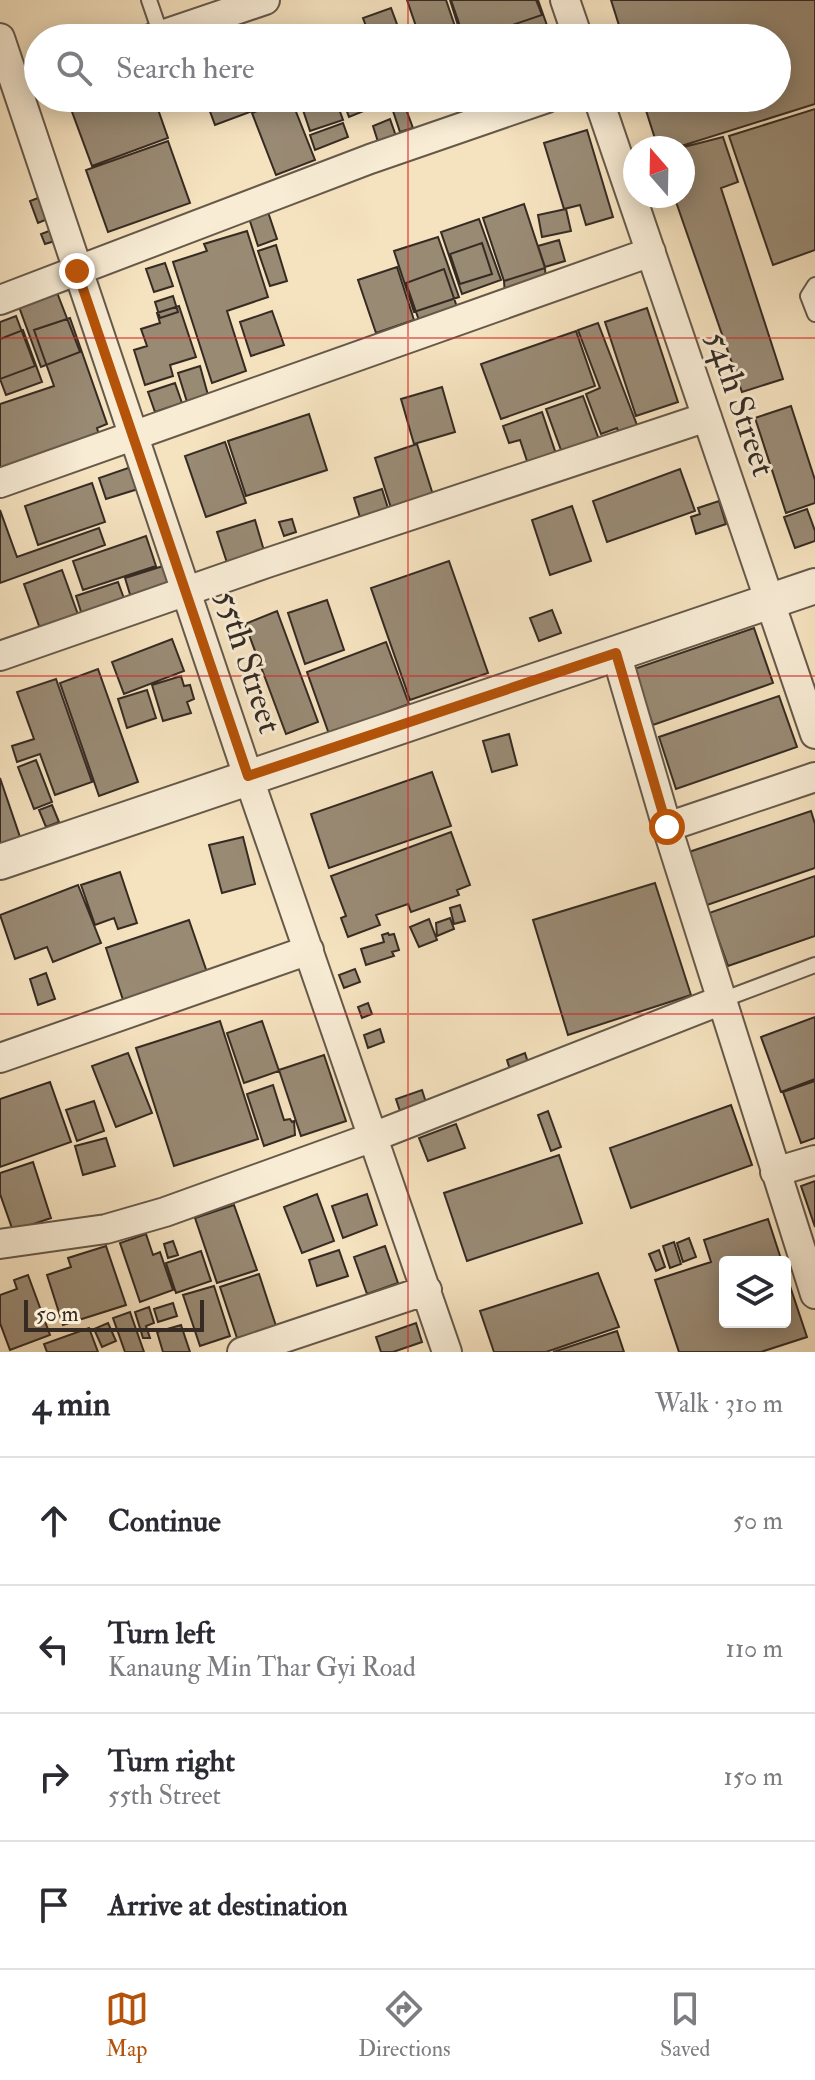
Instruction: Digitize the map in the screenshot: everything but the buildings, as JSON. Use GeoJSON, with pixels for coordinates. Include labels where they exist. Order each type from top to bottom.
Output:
{"type":"FeatureCollection","features":[{"type":"Feature","properties":{"kind":"street"},"geometry":{"type":"LineString","coordinates":[[195,24],[265,0]]}},
{"type":"Feature","properties":{"kind":"street"},"geometry":{"type":"LineString","coordinates":[[565,0],[573,24]]}},
{"type":"Feature","properties":{"kind":"street","name":"55th Street"},"geometry":{"type":"LineString","coordinates":[[0,38],[24,102]]}},
{"type":"Feature","properties":{"kind":"street","name":"55th Street"},"geometry":{"type":"LineString","coordinates":[[27,112],[77,271],[248,776],[447,1352]]}},
{"type":"Feature","properties":{"kind":"street"},"geometry":{"type":"LineString","coordinates":[[0,300],[370,159],[506,112]]}},
{"type":"Feature","properties":{"kind":"street","name":"54th Street"},"geometry":{"type":"LineString","coordinates":[[603,112],[815,734]]}},
{"type":"Feature","properties":{"kind":"street"},"geometry":{"type":"LineString","coordinates":[[0,483],[651,252]]}},
{"type":"Feature","properties":{"kind":"street"},"geometry":{"type":"LineString","coordinates":[[0,656],[707,417]]}},
{"type":"Feature","properties":{"kind":"street"},"geometry":{"type":"LineString","coordinates":[[0,862],[815,586]]}},
{"type":"Feature","properties":{"kind":"street"},"geometry":{"type":"LineString","coordinates":[[616,653],[667,827],[815,1294]]}},
{"type":"Feature","properties":{"kind":"street"},"geometry":{"type":"LineString","coordinates":[[667,827],[815,777]]}},
{"type":"Feature","properties":{"kind":"street"},"geometry":{"type":"LineString","coordinates":[[0,1058],[309,950]]}},
{"type":"Feature","properties":{"kind":"street"},"geometry":{"type":"LineString","coordinates":[[0,1244],[121,1225],[165,1212],[373,1137],[722,1000]]}},
{"type":"Feature","properties":{"kind":"street"},"geometry":{"type":"LineString","coordinates":[[775,1172],[815,1160]]}},
{"type":"Feature","properties":{"kind":"street"},"geometry":{"type":"LineString","coordinates":[[242,1352],[427,1290]]}},
{"type":"Feature","properties":{"kind":"lane"},"geometry":{"type":"LineString","coordinates":[[149,0],[154,24]]}},
{"type":"Feature","properties":{"kind":"lane"},"geometry":{"type":"LineString","coordinates":[[815,285],[808,296],[815,314]]}},
{"type":"Feature","properties":{"kind":"lane"},"geometry":{"type":"LineString","coordinates":[[722,1000],[815,965]]}},
{"type":"Feature","properties":{"kind":"route"},"geometry":{"type":"LineString","coordinates":[[77,271],[248,776],[616,653],[667,827]]}}]}
